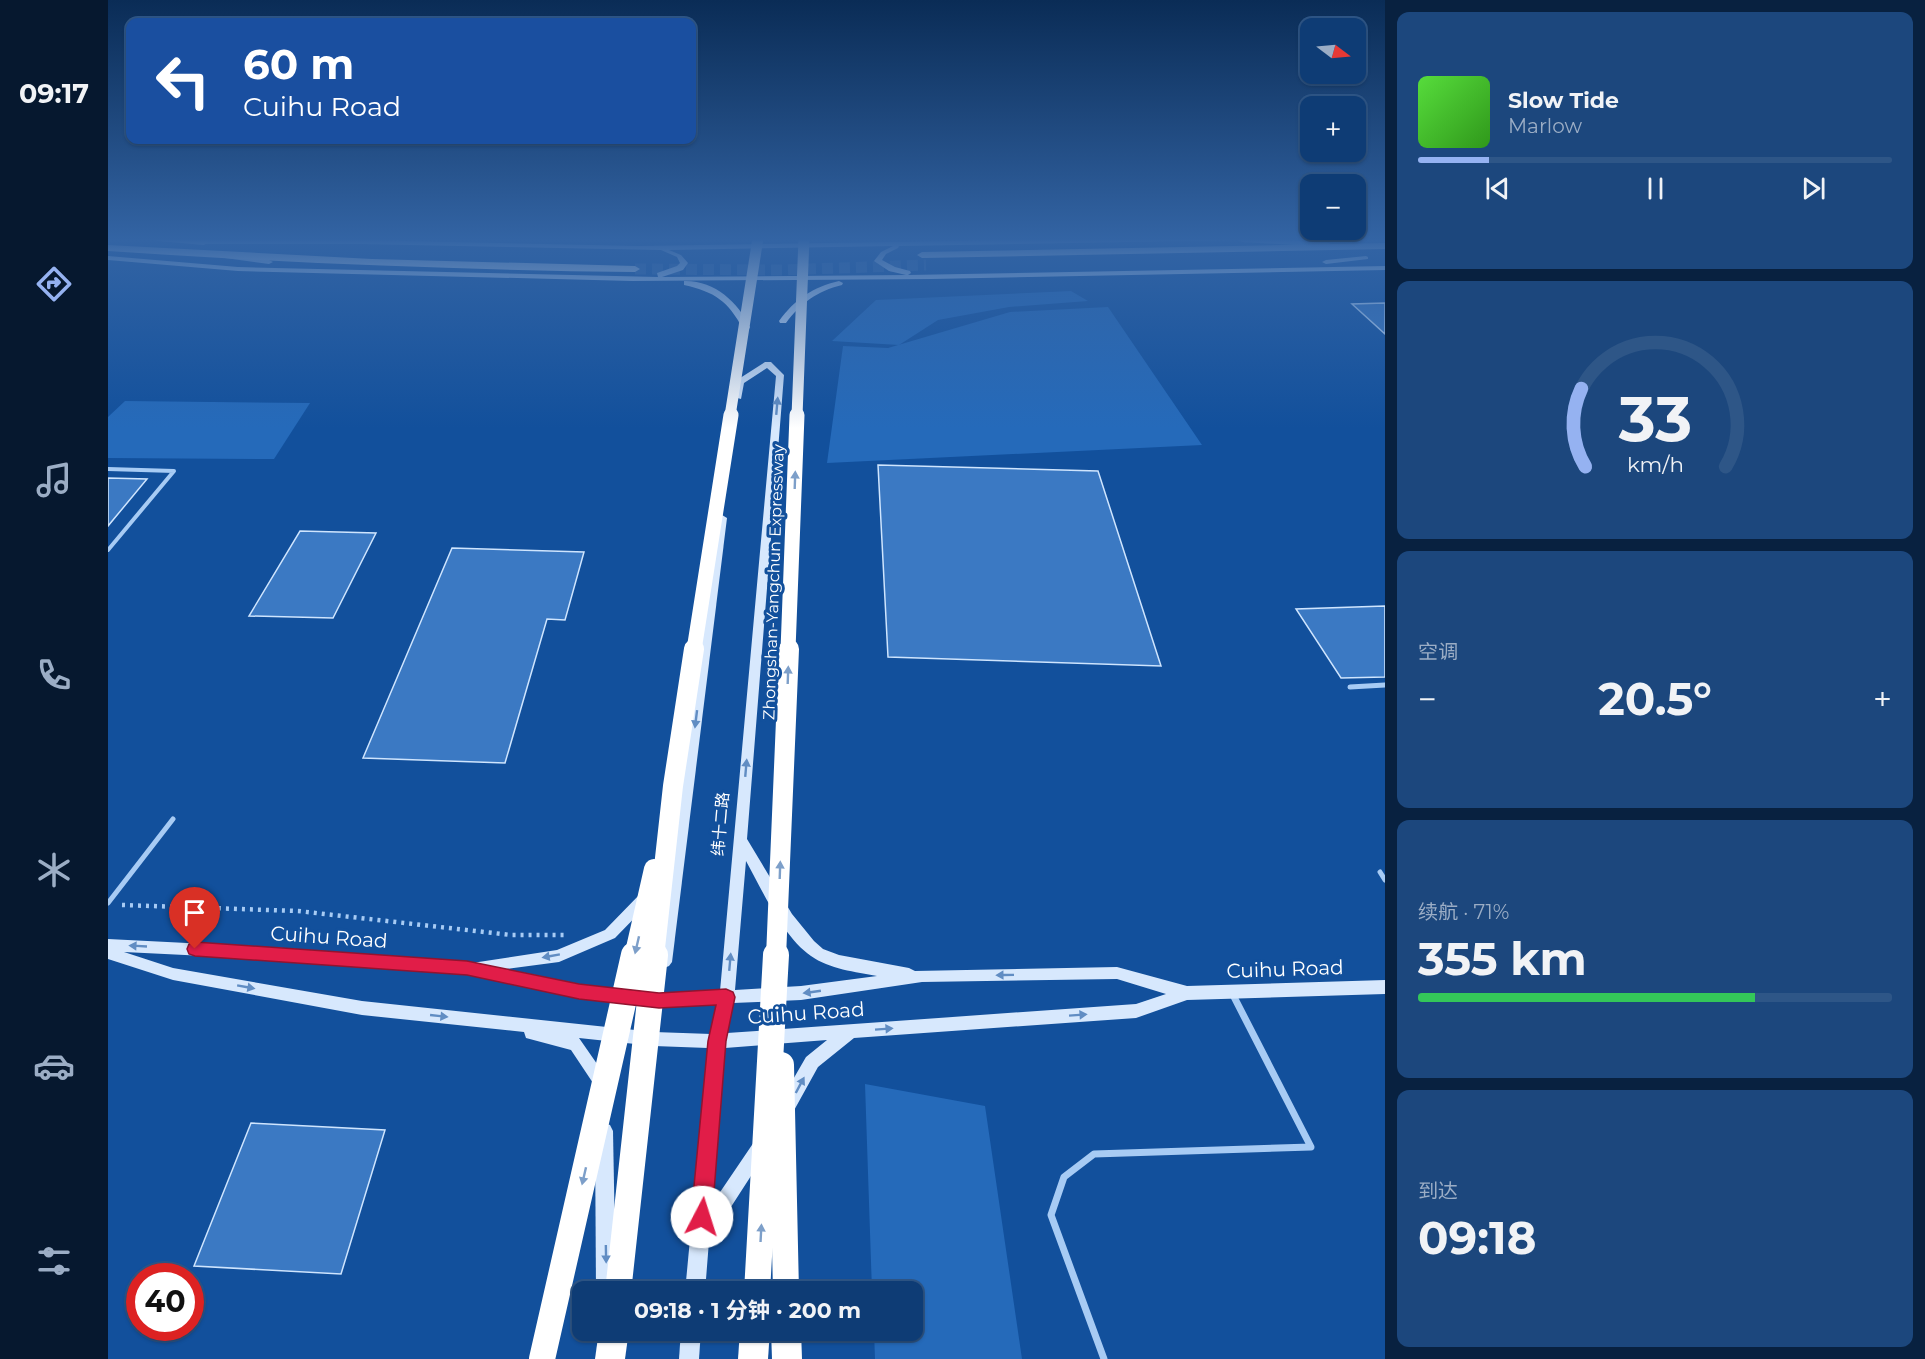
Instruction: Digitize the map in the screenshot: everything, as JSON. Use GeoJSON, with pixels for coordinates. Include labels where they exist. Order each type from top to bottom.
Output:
{"type":"FeatureCollection","features":[{"type":"Feature","properties":{"kind":"highway"},"geometry":{"type":"LineString","coordinates":[[620,1281],[674,786],[748,301]]}},
{"type":"Feature","properties":{"kind":"highway","name":"Zhongshan-Yangchun Expressway"},"geometry":{"type":"LineString","coordinates":[[778,928],[802,301]]}},
{"type":"Feature","properties":{"kind":"highway"},"geometry":{"type":"LineString","coordinates":[[542,1359],[674,786]]}},
{"type":"Feature","properties":{"kind":"highway"},"geometry":{"type":"LineString","coordinates":[[758,1281],[778,928]]}},
{"type":"Feature","properties":{"kind":"highway"},"geometry":{"type":"LineString","coordinates":[[778,928],[786,1281]]}},
{"type":"Feature","properties":{"kind":"highway"},"geometry":{"type":"LineString","coordinates":[[610,1359],[613,1341]]}},
{"type":"Feature","properties":{"kind":"highway"},"geometry":{"type":"LineString","coordinates":[[753,1359],[754,1341]]}},
{"type":"Feature","properties":{"kind":"highway"},"geometry":{"type":"LineString","coordinates":[[786,1341],[787,1359]]}},
{"type":"Feature","properties":{"kind":"main road"},"geometry":{"type":"LineString","coordinates":[[730,301],[740,311],[747,329]]}},
{"type":"Feature","properties":{"kind":"main road"},"geometry":{"type":"LineString","coordinates":[[783,321],[800,301]]}},
{"type":"Feature","properties":{"kind":"main road","name":"纬十二路"},"geometry":{"type":"LineString","coordinates":[[677,860],[740,382],[768,364],[780,375],[726,997],[717,1041],[696,1281]]}},
{"type":"Feature","properties":{"kind":"main road"},"geometry":{"type":"LineString","coordinates":[[740,838],[791,925],[817,953],[861,967],[922,976]]}},
{"type":"Feature","properties":{"kind":"main road"},"geometry":{"type":"LineString","coordinates":[[467,968],[559,956],[609,934],[651,891],[677,860]]}},
{"type":"Feature","properties":{"kind":"main road"},"geometry":{"type":"LineString","coordinates":[[621,1281],[677,860]]}},
{"type":"Feature","properties":{"kind":"main road","name":"Cuihu Road"},"geometry":{"type":"LineString","coordinates":[[108,945],[284,954],[467,968],[579,991],[659,1001],[801,993],[922,976],[1117,974],[1187,993]]}},
{"type":"Feature","properties":{"kind":"main road","name":"Cuihu Road"},"geometry":{"type":"LineString","coordinates":[[108,953],[173,974],[362,1008],[654,1040],[717,1041],[1136,1011],[1187,993],[1385,987]]}},
{"type":"Feature","properties":{"kind":"main road"},"geometry":{"type":"LineString","coordinates":[[487,1022],[576,1044],[603,1083],[606,1281]]}},
{"type":"Feature","properties":{"kind":"main road"},"geometry":{"type":"LineString","coordinates":[[700,1239],[795,1095],[812,1062],[851,1031]]}},
{"type":"Feature","properties":{"kind":"main road"},"geometry":{"type":"LineString","coordinates":[[608,1341],[610,1359]]}},
{"type":"Feature","properties":{"kind":"main road"},"geometry":{"type":"LineString","coordinates":[[689,1359],[691,1341]]}},
{"type":"Feature","properties":{"kind":"lane"},"geometry":{"type":"LineString","coordinates":[[108,469],[174,471],[108,550]]}},
{"type":"Feature","properties":{"kind":"lane"},"geometry":{"type":"LineString","coordinates":[[1350,687],[1385,685]]}},
{"type":"Feature","properties":{"kind":"lane"},"geometry":{"type":"LineString","coordinates":[[108,903],[173,819]]}},
{"type":"Feature","properties":{"kind":"lane"},"geometry":{"type":"LineString","coordinates":[[1380,872],[1385,880]]}},
{"type":"Feature","properties":{"kind":"lane"},"geometry":{"type":"LineString","coordinates":[[1104,1359],[1051,1215],[1064,1177],[1094,1154],[1311,1147],[1231,991]]}},
{"type":"Feature","properties":{"kind":"path"},"geometry":{"type":"LineString","coordinates":[[120,905],[298,911],[511,934],[566,935]]}},
{"type":"Feature","properties":{"kind":"shaded area"},"geometry":{"type":"Polygon","coordinates":[[[874,301],[1082,301],[1009,307],[938,320],[899,345],[832,341],[874,301]]]}},
{"type":"Feature","properties":{"kind":"shaded area"},"geometry":{"type":"Polygon","coordinates":[[[1108,307],[1202,445],[827,463],[843,346],[888,348],[1010,312],[1108,307]]]}},
{"type":"Feature","properties":{"kind":"shaded area"},"geometry":{"type":"Polygon","coordinates":[[[125,401],[310,403],[274,459],[108,458],[108,417],[125,401]]]}},
{"type":"Feature","properties":{"kind":"shaded area"},"geometry":{"type":"Polygon","coordinates":[[[865,1084],[985,1106],[1022,1359],[875,1359],[874,1341],[923,1341],[923,1281],[872,1281],[865,1084]]]}},
{"type":"Feature","properties":{"kind":"building"},"geometry":{"type":"Polygon","coordinates":[[[1385,303],[1385,334],[1352,304],[1385,303]]]}},
{"type":"Feature","properties":{"kind":"building"},"geometry":{"type":"Polygon","coordinates":[[[878,465],[1098,471],[1161,666],[888,657],[878,465]]]}},
{"type":"Feature","properties":{"kind":"building"},"geometry":{"type":"Polygon","coordinates":[[[108,478],[147,479],[108,526],[108,478]]]}},
{"type":"Feature","properties":{"kind":"building"},"geometry":{"type":"Polygon","coordinates":[[[300,531],[376,533],[333,618],[249,616],[300,531]]]}},
{"type":"Feature","properties":{"kind":"building"},"geometry":{"type":"Polygon","coordinates":[[[452,548],[584,552],[565,620],[547,619],[505,763],[363,758],[452,548]]]}},
{"type":"Feature","properties":{"kind":"building"},"geometry":{"type":"Polygon","coordinates":[[[1385,606],[1385,677],[1341,678],[1296,609],[1385,606]]]}},
{"type":"Feature","properties":{"kind":"building"},"geometry":{"type":"Polygon","coordinates":[[[251,1123],[385,1130],[341,1274],[204,1267],[204,1263],[195,1263],[251,1123]]]}},
{"type":"Feature","properties":{"kind":"route"},"geometry":{"type":"LineString","coordinates":[[195,949],[467,968],[579,991],[659,1001],[726,997],[717,1041],[702,1217]]}}]}
